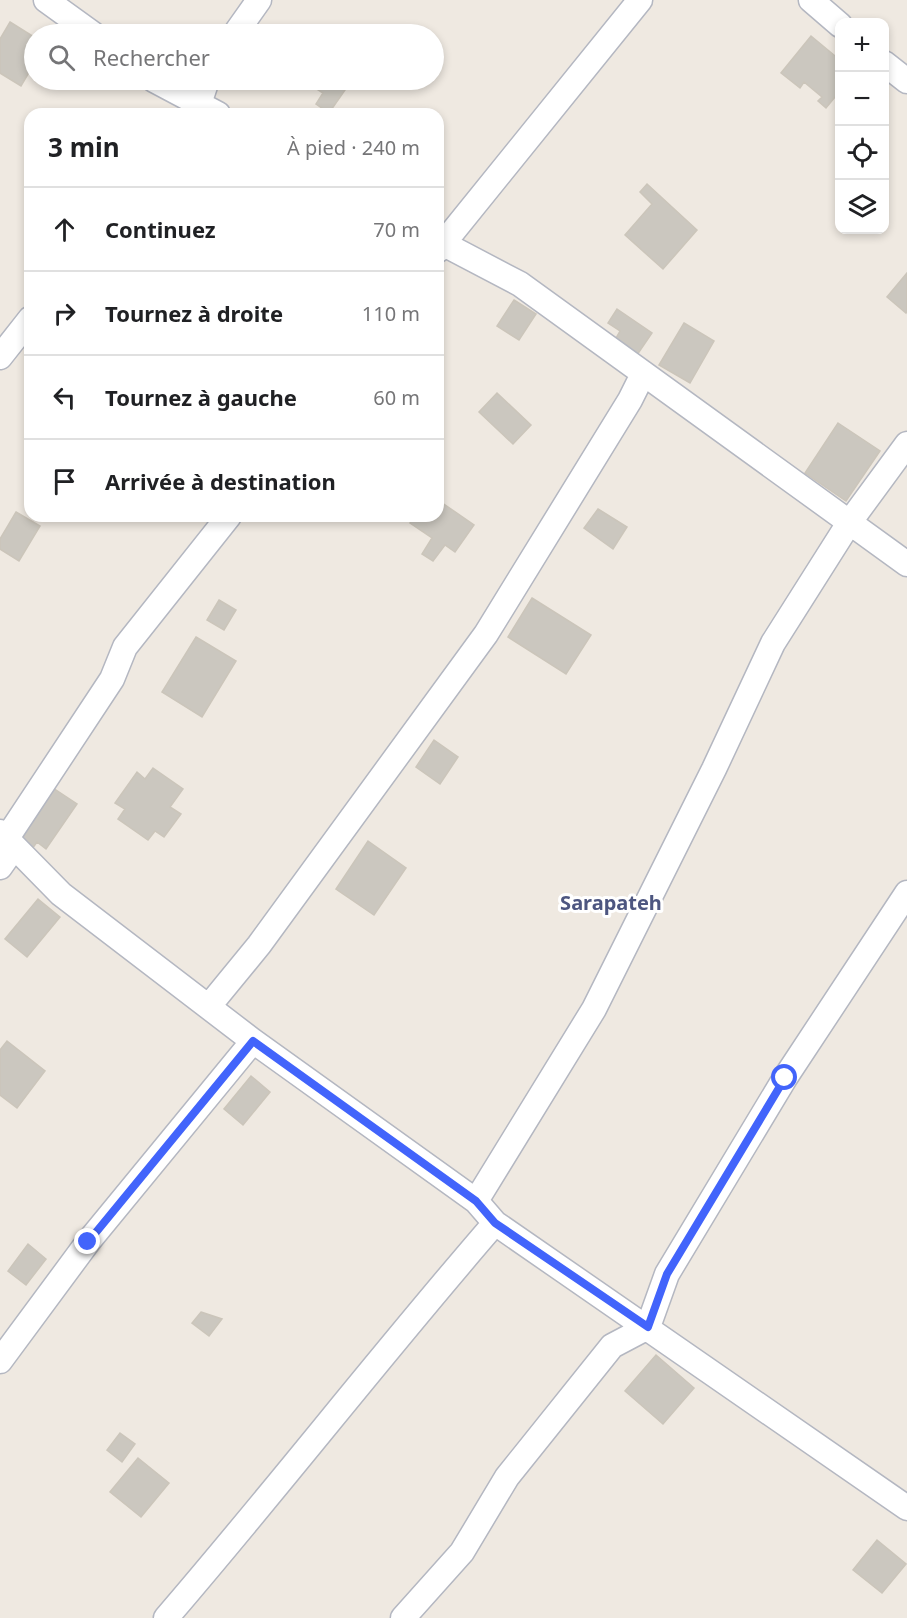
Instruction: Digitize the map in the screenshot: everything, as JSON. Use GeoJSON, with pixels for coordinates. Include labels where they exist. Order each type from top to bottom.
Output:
{"type":"FeatureCollection","features":[{"type":"Feature","properties":{"kind":"street"},"geometry":{"type":"LineString","coordinates":[[46,0],[79,24]]}},
{"type":"Feature","properties":{"kind":"street"},"geometry":{"type":"LineString","coordinates":[[243,24],[259,0]]}},
{"type":"Feature","properties":{"kind":"street"},"geometry":{"type":"LineString","coordinates":[[444,240],[640,0]]}},
{"type":"Feature","properties":{"kind":"street"},"geometry":{"type":"LineString","coordinates":[[811,0],[835,22]]}},
{"type":"Feature","properties":{"kind":"street"},"geometry":{"type":"LineString","coordinates":[[889,66],[907,81]]}},
{"type":"Feature","properties":{"kind":"street"},"geometry":{"type":"LineString","coordinates":[[170,90],[200,108]]}},
{"type":"Feature","properties":{"kind":"street"},"geometry":{"type":"LineString","coordinates":[[203,108],[206,90]]}},
{"type":"Feature","properties":{"kind":"street"},"geometry":{"type":"LineString","coordinates":[[444,247],[520,284],[907,564]]}},
{"type":"Feature","properties":{"kind":"street"},"geometry":{"type":"LineString","coordinates":[[0,357],[24,327]]}},
{"type":"Feature","properties":{"kind":"street"},"geometry":{"type":"LineString","coordinates":[[209,1006],[259,945],[486,634],[630,400],[643,374]]}},
{"type":"Feature","properties":{"kind":"street"},"geometry":{"type":"LineString","coordinates":[[476,1201],[594,1009],[714,769],[773,643],[849,523],[907,444]]}},
{"type":"Feature","properties":{"kind":"street"},"geometry":{"type":"LineString","coordinates":[[0,867],[8,857],[4,835],[112,679],[125,647],[224,522]]}},
{"type":"Feature","properties":{"kind":"street"},"geometry":{"type":"LineString","coordinates":[[4,835],[61,894],[253,1041],[476,1201],[495,1223],[907,1508]]}},
{"type":"Feature","properties":{"kind":"street"},"geometry":{"type":"LineString","coordinates":[[403,1618],[462,1552],[507,1477],[612,1346],[648,1327],[667,1274],[785,1078],[907,893]]}},
{"type":"Feature","properties":{"kind":"street"},"geometry":{"type":"LineString","coordinates":[[0,1361],[88,1242],[253,1041]]}},
{"type":"Feature","properties":{"kind":"street"},"geometry":{"type":"LineString","coordinates":[[166,1618],[250,1520],[342,1405],[495,1223]]}},
{"type":"Feature","properties":{"kind":"building"},"geometry":{"type":"Polygon","coordinates":[[[10,22],[24,31],[24,81],[21,86],[0,73],[0,39],[10,22]]]}},
{"type":"Feature","properties":{"kind":"building"},"geometry":{"type":"Polygon","coordinates":[[[811,36],[835,56],[835,97],[826,108],[818,101],[822,97],[804,82],[800,88],[781,73],[811,36]]]}},
{"type":"Feature","properties":{"kind":"building"},"geometry":{"type":"Polygon","coordinates":[[[318,90],[345,90],[332,108],[322,108],[316,104],[323,93],[318,90]]]}},
{"type":"Feature","properties":{"kind":"building"},"geometry":{"type":"Polygon","coordinates":[[[647,184],[697,230],[663,269],[625,235],[652,204],[640,192],[647,184]]]}},
{"type":"Feature","properties":{"kind":"building"},"geometry":{"type":"Polygon","coordinates":[[[907,273],[907,311],[906,313],[887,297],[907,273]]]}},
{"type":"Feature","properties":{"kind":"building"},"geometry":{"type":"Polygon","coordinates":[[[514,300],[536,314],[519,340],[497,326],[514,300]]]}},
{"type":"Feature","properties":{"kind":"building"},"geometry":{"type":"Polygon","coordinates":[[[617,309],[652,333],[637,355],[615,340],[620,331],[608,323],[617,309]]]}},
{"type":"Feature","properties":{"kind":"building"},"geometry":{"type":"Polygon","coordinates":[[[684,323],[714,341],[690,383],[659,365],[684,323]]]}},
{"type":"Feature","properties":{"kind":"building"},"geometry":{"type":"Polygon","coordinates":[[[497,393],[531,425],[513,444],[479,412],[497,393]]]}},
{"type":"Feature","properties":{"kind":"building"},"geometry":{"type":"Polygon","coordinates":[[[838,423],[880,451],[846,501],[805,473],[838,423]]]}},
{"type":"Feature","properties":{"kind":"building"},"geometry":{"type":"Polygon","coordinates":[[[444,504],[474,525],[455,552],[445,545],[433,561],[422,554],[432,538],[410,523],[444,522],[444,504]]]}},
{"type":"Feature","properties":{"kind":"building"},"geometry":{"type":"Polygon","coordinates":[[[598,509],[627,527],[613,549],[584,528],[598,509]]]}},
{"type":"Feature","properties":{"kind":"building"},"geometry":{"type":"Polygon","coordinates":[[[16,512],[24,517],[24,522],[33,522],[40,526],[19,561],[0,549],[0,539],[16,512]]]}},
{"type":"Feature","properties":{"kind":"building"},"geometry":{"type":"Polygon","coordinates":[[[532,598],[591,635],[566,674],[508,637],[532,598]]]}},
{"type":"Feature","properties":{"kind":"building"},"geometry":{"type":"Polygon","coordinates":[[[219,600],[236,610],[224,630],[207,620],[219,600]]]}},
{"type":"Feature","properties":{"kind":"building"},"geometry":{"type":"Polygon","coordinates":[[[196,637],[236,661],[202,717],[162,692],[196,637]]]}},
{"type":"Feature","properties":{"kind":"building"},"geometry":{"type":"Polygon","coordinates":[[[434,740],[458,757],[440,784],[416,767],[434,740]]]}},
{"type":"Feature","properties":{"kind":"building"},"geometry":{"type":"Polygon","coordinates":[[[153,768],[183,789],[170,807],[181,814],[164,837],[155,831],[148,840],[118,819],[125,809],[115,803],[137,772],[145,779],[153,768]]]}},
{"type":"Feature","properties":{"kind":"building"},"geometry":{"type":"Polygon","coordinates":[[[50,786],[77,804],[46,849],[37,842],[32,849],[15,837],[50,786]]]}},
{"type":"Feature","properties":{"kind":"building"},"geometry":{"type":"Polygon","coordinates":[[[368,841],[406,868],[374,915],[336,889],[368,841]]]}},
{"type":"Feature","properties":{"kind":"building"},"geometry":{"type":"Polygon","coordinates":[[[38,899],[60,917],[27,957],[5,939],[38,899]]]}},
{"type":"Feature","properties":{"kind":"building"},"geometry":{"type":"Polygon","coordinates":[[[7,1041],[45,1071],[17,1108],[0,1095],[0,1050],[7,1041]]]}},
{"type":"Feature","properties":{"kind":"building"},"geometry":{"type":"Polygon","coordinates":[[[251,1076],[270,1092],[243,1125],[224,1109],[251,1076]]]}},
{"type":"Feature","properties":{"kind":"building"},"geometry":{"type":"Polygon","coordinates":[[[28,1244],[46,1259],[26,1285],[8,1271],[28,1244]]]}},
{"type":"Feature","properties":{"kind":"building"},"geometry":{"type":"Polygon","coordinates":[[[201,1312],[222,1319],[209,1336],[192,1323],[201,1312]]]}},
{"type":"Feature","properties":{"kind":"building"},"geometry":{"type":"Polygon","coordinates":[[[656,1355],[694,1388],[663,1424],[625,1391],[656,1355]]]}},
{"type":"Feature","properties":{"kind":"building"},"geometry":{"type":"Polygon","coordinates":[[[120,1433],[135,1444],[122,1462],[107,1450],[120,1433]]]}},
{"type":"Feature","properties":{"kind":"building"},"geometry":{"type":"Polygon","coordinates":[[[138,1458],[169,1483],[141,1517],[110,1492],[138,1458]]]}},
{"type":"Feature","properties":{"kind":"building"},"geometry":{"type":"Polygon","coordinates":[[[877,1540],[906,1564],[882,1593],[853,1570],[877,1540]]]}},
{"type":"Feature","properties":{"kind":"district","name":"Sarapateh"},"geometry":{"type":"Point","coordinates":[611,903]}},
{"type":"Feature","properties":{"kind":"route"},"geometry":{"type":"LineString","coordinates":[[88,1242],[253,1041],[476,1201],[495,1223],[648,1327],[667,1274],[785,1078]]}}]}
